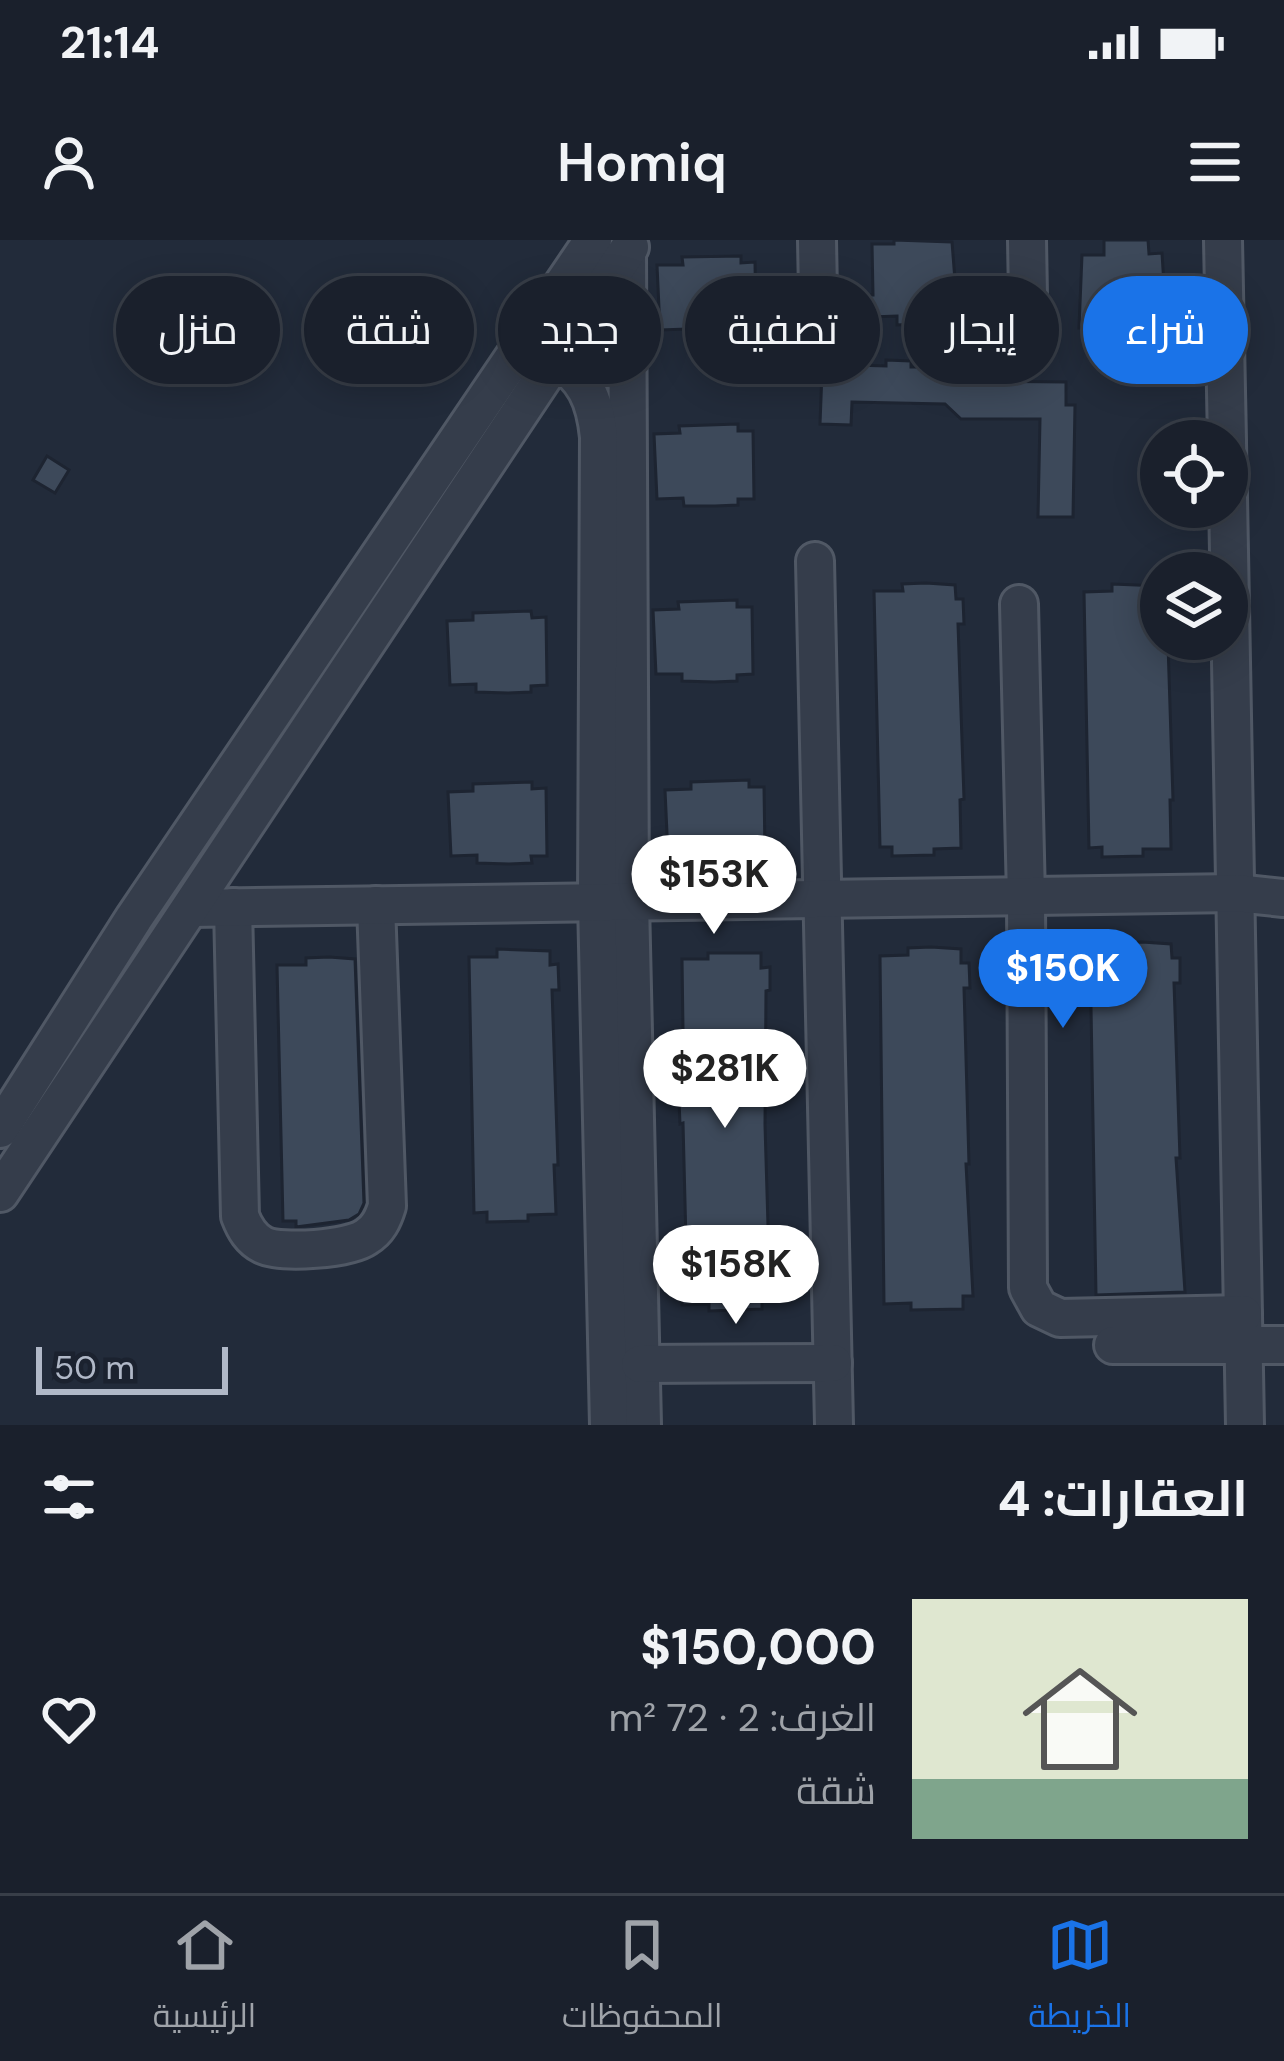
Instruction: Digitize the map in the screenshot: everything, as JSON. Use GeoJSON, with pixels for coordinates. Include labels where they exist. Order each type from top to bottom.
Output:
{"type":"FeatureCollection","features":[{"type":"Feature","properties":{"kind":"street"},"geometry":{"type":"LineString","coordinates":[[818,240],[818,276]]}},
{"type":"Feature","properties":{"kind":"street"},"geometry":{"type":"LineString","coordinates":[[1027,240],[1028,276]]}},
{"type":"Feature","properties":{"kind":"street"},"geometry":{"type":"LineString","coordinates":[[1223,240],[1227,420]]}},
{"type":"Feature","properties":{"kind":"street"},"geometry":{"type":"LineString","coordinates":[[600,276],[618,244]]}},
{"type":"Feature","properties":{"kind":"street"},"geometry":{"type":"LineString","coordinates":[[609,1425],[618,244]]}},
{"type":"Feature","properties":{"kind":"street"},"geometry":{"type":"LineString","coordinates":[[0,1129],[147,898],[618,244]]}},
{"type":"Feature","properties":{"kind":"street"},"geometry":{"type":"LineString","coordinates":[[0,1193],[536,384]]}},
{"type":"Feature","properties":{"kind":"street"},"geometry":{"type":"LineString","coordinates":[[585,384],[597,413],[599,437],[614,902],[641,1425]]}},
{"type":"Feature","properties":{"kind":"street"},"geometry":{"type":"LineString","coordinates":[[1229,528],[1245,1425]]}},
{"type":"Feature","properties":{"kind":"street"},"geometry":{"type":"LineString","coordinates":[[815,561],[834,1425]]}},
{"type":"Feature","properties":{"kind":"street"},"geometry":{"type":"LineString","coordinates":[[1019,604],[1032,1298],[1039,1308],[1060,1318],[1243,1329],[1284,1345]]}},
{"type":"Feature","properties":{"kind":"street"},"geometry":{"type":"LineString","coordinates":[[191,908],[1236,893],[1284,898]]}},
{"type":"Feature","properties":{"kind":"street"},"geometry":{"type":"LineString","coordinates":[[233,907],[240,1216],[251,1238],[285,1249],[351,1245],[375,1231],[387,1206],[376,905]]}},
{"type":"Feature","properties":{"kind":"street"},"geometry":{"type":"LineString","coordinates":[[1113,1345],[1243,1329]]}},
{"type":"Feature","properties":{"kind":"street"},"geometry":{"type":"LineString","coordinates":[[640,1364],[833,1363]]}},
{"type":"Feature","properties":{"kind":"building"},"geometry":{"type":"Polygon","coordinates":[[[894,240],[952,242],[955,276],[904,276],[904,325],[897,325],[897,316],[880,317],[880,276],[873,276],[872,244],[894,244],[894,240]]]}},
{"type":"Feature","properties":{"kind":"building"},"geometry":{"type":"Polygon","coordinates":[[[1104,240],[1148,240],[1149,254],[1162,253],[1163,276],[1083,276],[1083,328],[1079,328],[1082,255],[1104,255],[1104,240]]]}},
{"type":"Feature","properties":{"kind":"building"},"geometry":{"type":"Polygon","coordinates":[[[741,256],[741,263],[755,262],[755,276],[685,276],[685,329],[661,330],[657,265],[683,265],[682,257],[741,256]]]}},
{"type":"Feature","properties":{"kind":"building"},"geometry":{"type":"Polygon","coordinates":[[[886,360],[904,361],[904,384],[1066,382],[1066,405],[1075,405],[1073,517],[1038,517],[1040,419],[961,419],[945,404],[852,402],[851,425],[820,424],[822,384],[880,384],[880,366],[886,366],[886,360]]]}},
{"type":"Feature","properties":{"kind":"building"},"geometry":{"type":"Polygon","coordinates":[[[738,424],[738,431],[753,431],[754,499],[738,499],[738,505],[684,506],[683,498],[657,499],[654,434],[680,433],[679,426],[738,424]]]}},
{"type":"Feature","properties":{"kind":"building"},"geometry":{"type":"Polygon","coordinates":[[[47,456],[69,470],[55,493],[33,480],[47,456]]]}},
{"type":"Feature","properties":{"kind":"building"},"geometry":{"type":"Polygon","coordinates":[[[902,584],[955,585],[956,599],[963,599],[964,624],[958,624],[964,799],[960,800],[961,848],[934,849],[934,855],[892,856],[892,847],[880,847],[874,591],[903,591],[902,584]]]}},
{"type":"Feature","properties":{"kind":"building"},"geometry":{"type":"Polygon","coordinates":[[[1112,584],[1140,585],[1140,660],[1169,660],[1171,849],[1143,849],[1143,856],[1102,857],[1102,847],[1089,848],[1084,592],[1112,591],[1112,584]]]}},
{"type":"Feature","properties":{"kind":"building"},"geometry":{"type":"Polygon","coordinates":[[[737,600],[737,607],[752,607],[753,674],[737,675],[737,681],[714,682],[656,674],[653,610],[679,609],[678,602],[737,600]]]}},
{"type":"Feature","properties":{"kind":"building"},"geometry":{"type":"Polygon","coordinates":[[[531,611],[532,618],[546,617],[547,685],[531,686],[531,692],[508,693],[476,692],[476,684],[450,685],[447,621],[473,620],[473,613],[531,611]]]}},
{"type":"Feature","properties":{"kind":"building"},"geometry":{"type":"Polygon","coordinates":[[[749,780],[749,787],[764,787],[765,854],[749,854],[749,861],[726,862],[694,861],[694,854],[668,855],[665,790],[691,789],[691,782],[749,780]]]}},
{"type":"Feature","properties":{"kind":"building"},"geometry":{"type":"Polygon","coordinates":[[[532,782],[532,789],[546,788],[547,856],[531,856],[532,863],[509,864],[477,863],[477,855],[451,856],[448,792],[473,791],[473,784],[532,782]]]}},
{"type":"Feature","properties":{"kind":"building"},"geometry":{"type":"Polygon","coordinates":[[[1119,943],[1171,944],[1172,958],[1180,958],[1180,983],[1174,983],[1180,1158],[1176,1158],[1185,1292],[1096,1295],[1090,950],[1119,950],[1119,943]]]}},
{"type":"Feature","properties":{"kind":"building"},"geometry":{"type":"Polygon","coordinates":[[[908,948],[961,949],[961,963],[969,963],[970,988],[964,988],[966,1164],[973,1296],[963,1296],[963,1309],[911,1310],[911,1303],[884,1304],[880,956],[908,955],[908,948]]]}},
{"type":"Feature","properties":{"kind":"building"},"geometry":{"type":"Polygon","coordinates":[[[497,949],[550,951],[550,965],[558,964],[559,990],[552,990],[556,1214],[528,1215],[528,1221],[487,1222],[487,1212],[474,1213],[469,957],[497,957],[497,949]]]}},
{"type":"Feature","properties":{"kind":"building"},"geometry":{"type":"Polygon","coordinates":[[[708,953],[761,953],[761,968],[770,967],[765,1125],[770,1293],[762,1293],[762,1309],[709,1311],[709,1304],[682,1305],[682,1281],[687,1281],[679,1100],[684,1100],[682,959],[708,959],[708,953]]]}},
{"type":"Feature","properties":{"kind":"building"},"geometry":{"type":"Polygon","coordinates":[[[306,958],[355,959],[364,1203],[349,1220],[296,1227],[296,1221],[283,1221],[277,965],[306,965],[306,958]]]}}]}
